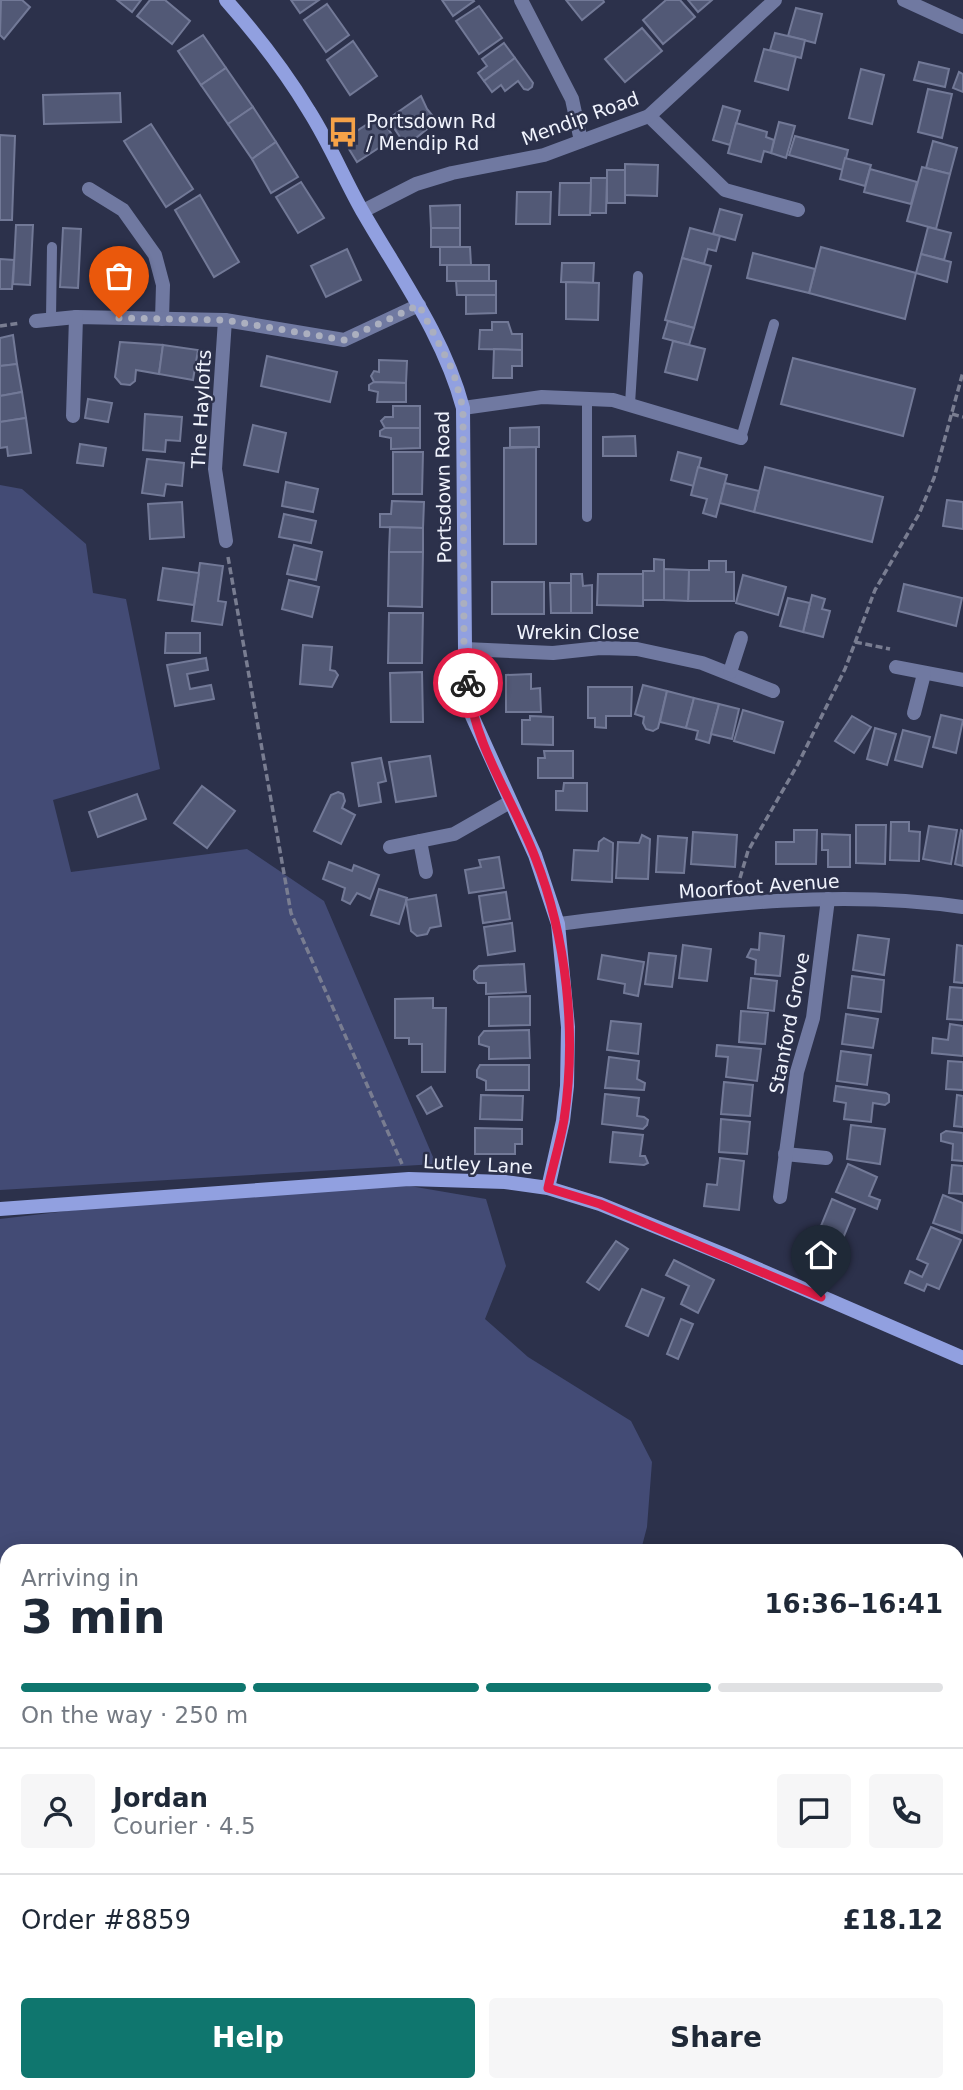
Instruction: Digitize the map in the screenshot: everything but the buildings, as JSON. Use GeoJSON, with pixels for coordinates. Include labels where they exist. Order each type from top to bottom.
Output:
{"type":"FeatureCollection","features":[{"type":"Feature","properties":{"kind":"street","name":"Portsdown Road"},"geometry":{"type":"LineString","coordinates":[[226,0],[269,50],[311,113],[453,371],[463,408],[464,649],[472,716],[535,855],[558,924],[568,1027],[567,1086],[564,1121],[548,1188]]}},
{"type":"Feature","properties":{"kind":"street"},"geometry":{"type":"LineString","coordinates":[[904,0],[963,27]]}},
{"type":"Feature","properties":{"kind":"street","name":"Mendip Road"},"geometry":{"type":"LineString","coordinates":[[363,211],[416,184],[452,173],[544,155],[649,116],[772,1]]}},
{"type":"Feature","properties":{"kind":"street"},"geometry":{"type":"LineString","coordinates":[[527,2],[572,99],[581,141]]}},
{"type":"Feature","properties":{"kind":"street"},"geometry":{"type":"LineString","coordinates":[[649,116],[725,190],[797,210]]}},
{"type":"Feature","properties":{"kind":"street"},"geometry":{"type":"LineString","coordinates":[[89,189],[123,210],[155,255],[163,285],[162,319]]}},
{"type":"Feature","properties":{"kind":"street"},"geometry":{"type":"LineString","coordinates":[[43,320],[76,317],[225,320],[344,340],[419,305]]}},
{"type":"Feature","properties":{"kind":"street"},"geometry":{"type":"LineString","coordinates":[[74,416],[76,317]]}},
{"type":"Feature","properties":{"kind":"street","name":"The Haylofts"},"geometry":{"type":"LineString","coordinates":[[225,320],[215,469],[226,541]]}},
{"type":"Feature","properties":{"kind":"street"},"geometry":{"type":"LineString","coordinates":[[463,408],[542,397],[587,398],[630,404],[741,438]]}},
{"type":"Feature","properties":{"kind":"street"},"geometry":{"type":"LineString","coordinates":[[730,672],[741,638]]}},
{"type":"Feature","properties":{"kind":"street","name":"Wrekin Close"},"geometry":{"type":"LineString","coordinates":[[464,649],[553,653],[600,648],[637,649],[702,663],[772,691]]}},
{"type":"Feature","properties":{"kind":"street"},"geometry":{"type":"LineString","coordinates":[[896,667],[963,680]]}},
{"type":"Feature","properties":{"kind":"street"},"geometry":{"type":"LineString","coordinates":[[914,713],[924,674]]}},
{"type":"Feature","properties":{"kind":"street"},"geometry":{"type":"LineString","coordinates":[[390,848],[454,834],[510,802]]}},
{"type":"Feature","properties":{"kind":"street"},"geometry":{"type":"LineString","coordinates":[[420,841],[426,872]]}},
{"type":"Feature","properties":{"kind":"street","name":"Moorfoot Avenue"},"geometry":{"type":"LineString","coordinates":[[558,924],[732,904],[828,899],[887,900],[963,907]]}},
{"type":"Feature","properties":{"kind":"street","name":"Stanford Grove"},"geometry":{"type":"LineString","coordinates":[[780,1197],[797,1072],[813,1018],[828,899]]}},
{"type":"Feature","properties":{"kind":"street"},"geometry":{"type":"LineString","coordinates":[[785,1154],[826,1158]]}},
{"type":"Feature","properties":{"kind":"street","name":"Lutley Lane"},"geometry":{"type":"LineString","coordinates":[[0,1209],[409,1179],[505,1182],[548,1188],[600,1204],[730,1257],[963,1358]]}},
{"type":"Feature","properties":{"kind":"lane"},"geometry":{"type":"LineString","coordinates":[[43,320],[52,247]]}},
{"type":"Feature","properties":{"kind":"lane"},"geometry":{"type":"LineString","coordinates":[[630,404],[638,276]]}},
{"type":"Feature","properties":{"kind":"lane"},"geometry":{"type":"LineString","coordinates":[[741,438],[774,324]]}},
{"type":"Feature","properties":{"kind":"lane"},"geometry":{"type":"LineString","coordinates":[[587,398],[587,517]]}},
{"type":"Feature","properties":{"kind":"path"},"geometry":{"type":"LineString","coordinates":[[732,904],[748,851],[798,764],[845,669],[875,590],[919,514],[934,478],[963,372]]}},
{"type":"Feature","properties":{"kind":"path"},"geometry":{"type":"LineString","coordinates":[[952,414],[963,417]]}},
{"type":"Feature","properties":{"kind":"path"},"geometry":{"type":"LineString","coordinates":[[226,541],[290,913],[409,1179]]}},
{"type":"Feature","properties":{"kind":"path"},"geometry":{"type":"LineString","coordinates":[[855,642],[900,651],[896,667]]}},
{"type":"Feature","properties":{"kind":"shaded area"},"geometry":{"type":"Polygon","coordinates":[[[0,485],[22,489],[86,544],[93,593],[126,599],[160,769],[53,800],[71,872],[247,849],[324,901],[436,1164],[0,1190],[0,485]]]}},
{"type":"Feature","properties":{"kind":"shaded area"},"geometry":{"type":"Polygon","coordinates":[[[404,1185],[486,1199],[506,1266],[485,1319],[528,1357],[631,1421],[652,1462],[647,1527],[643,1544],[0,1544],[0,1219],[109,1206],[404,1185]]]}},
{"type":"Feature","properties":{"kind":"way so far"},"geometry":{"type":"LineString","coordinates":[[119,318],[225,320],[344,340],[419,305],[453,371],[463,408],[464,649],[468,683]]}},
{"type":"Feature","properties":{"kind":"place","name":"Portsdown Rd / Mendip Rd"},"geometry":{"type":"Point","coordinates":[343,132]}},
{"type":"Feature","properties":{"kind":"route"},"geometry":{"type":"LineString","coordinates":[[468,683],[472,716],[535,855],[558,924],[568,1027],[567,1086],[564,1121],[548,1188],[600,1204],[821,1297]]}}]}
